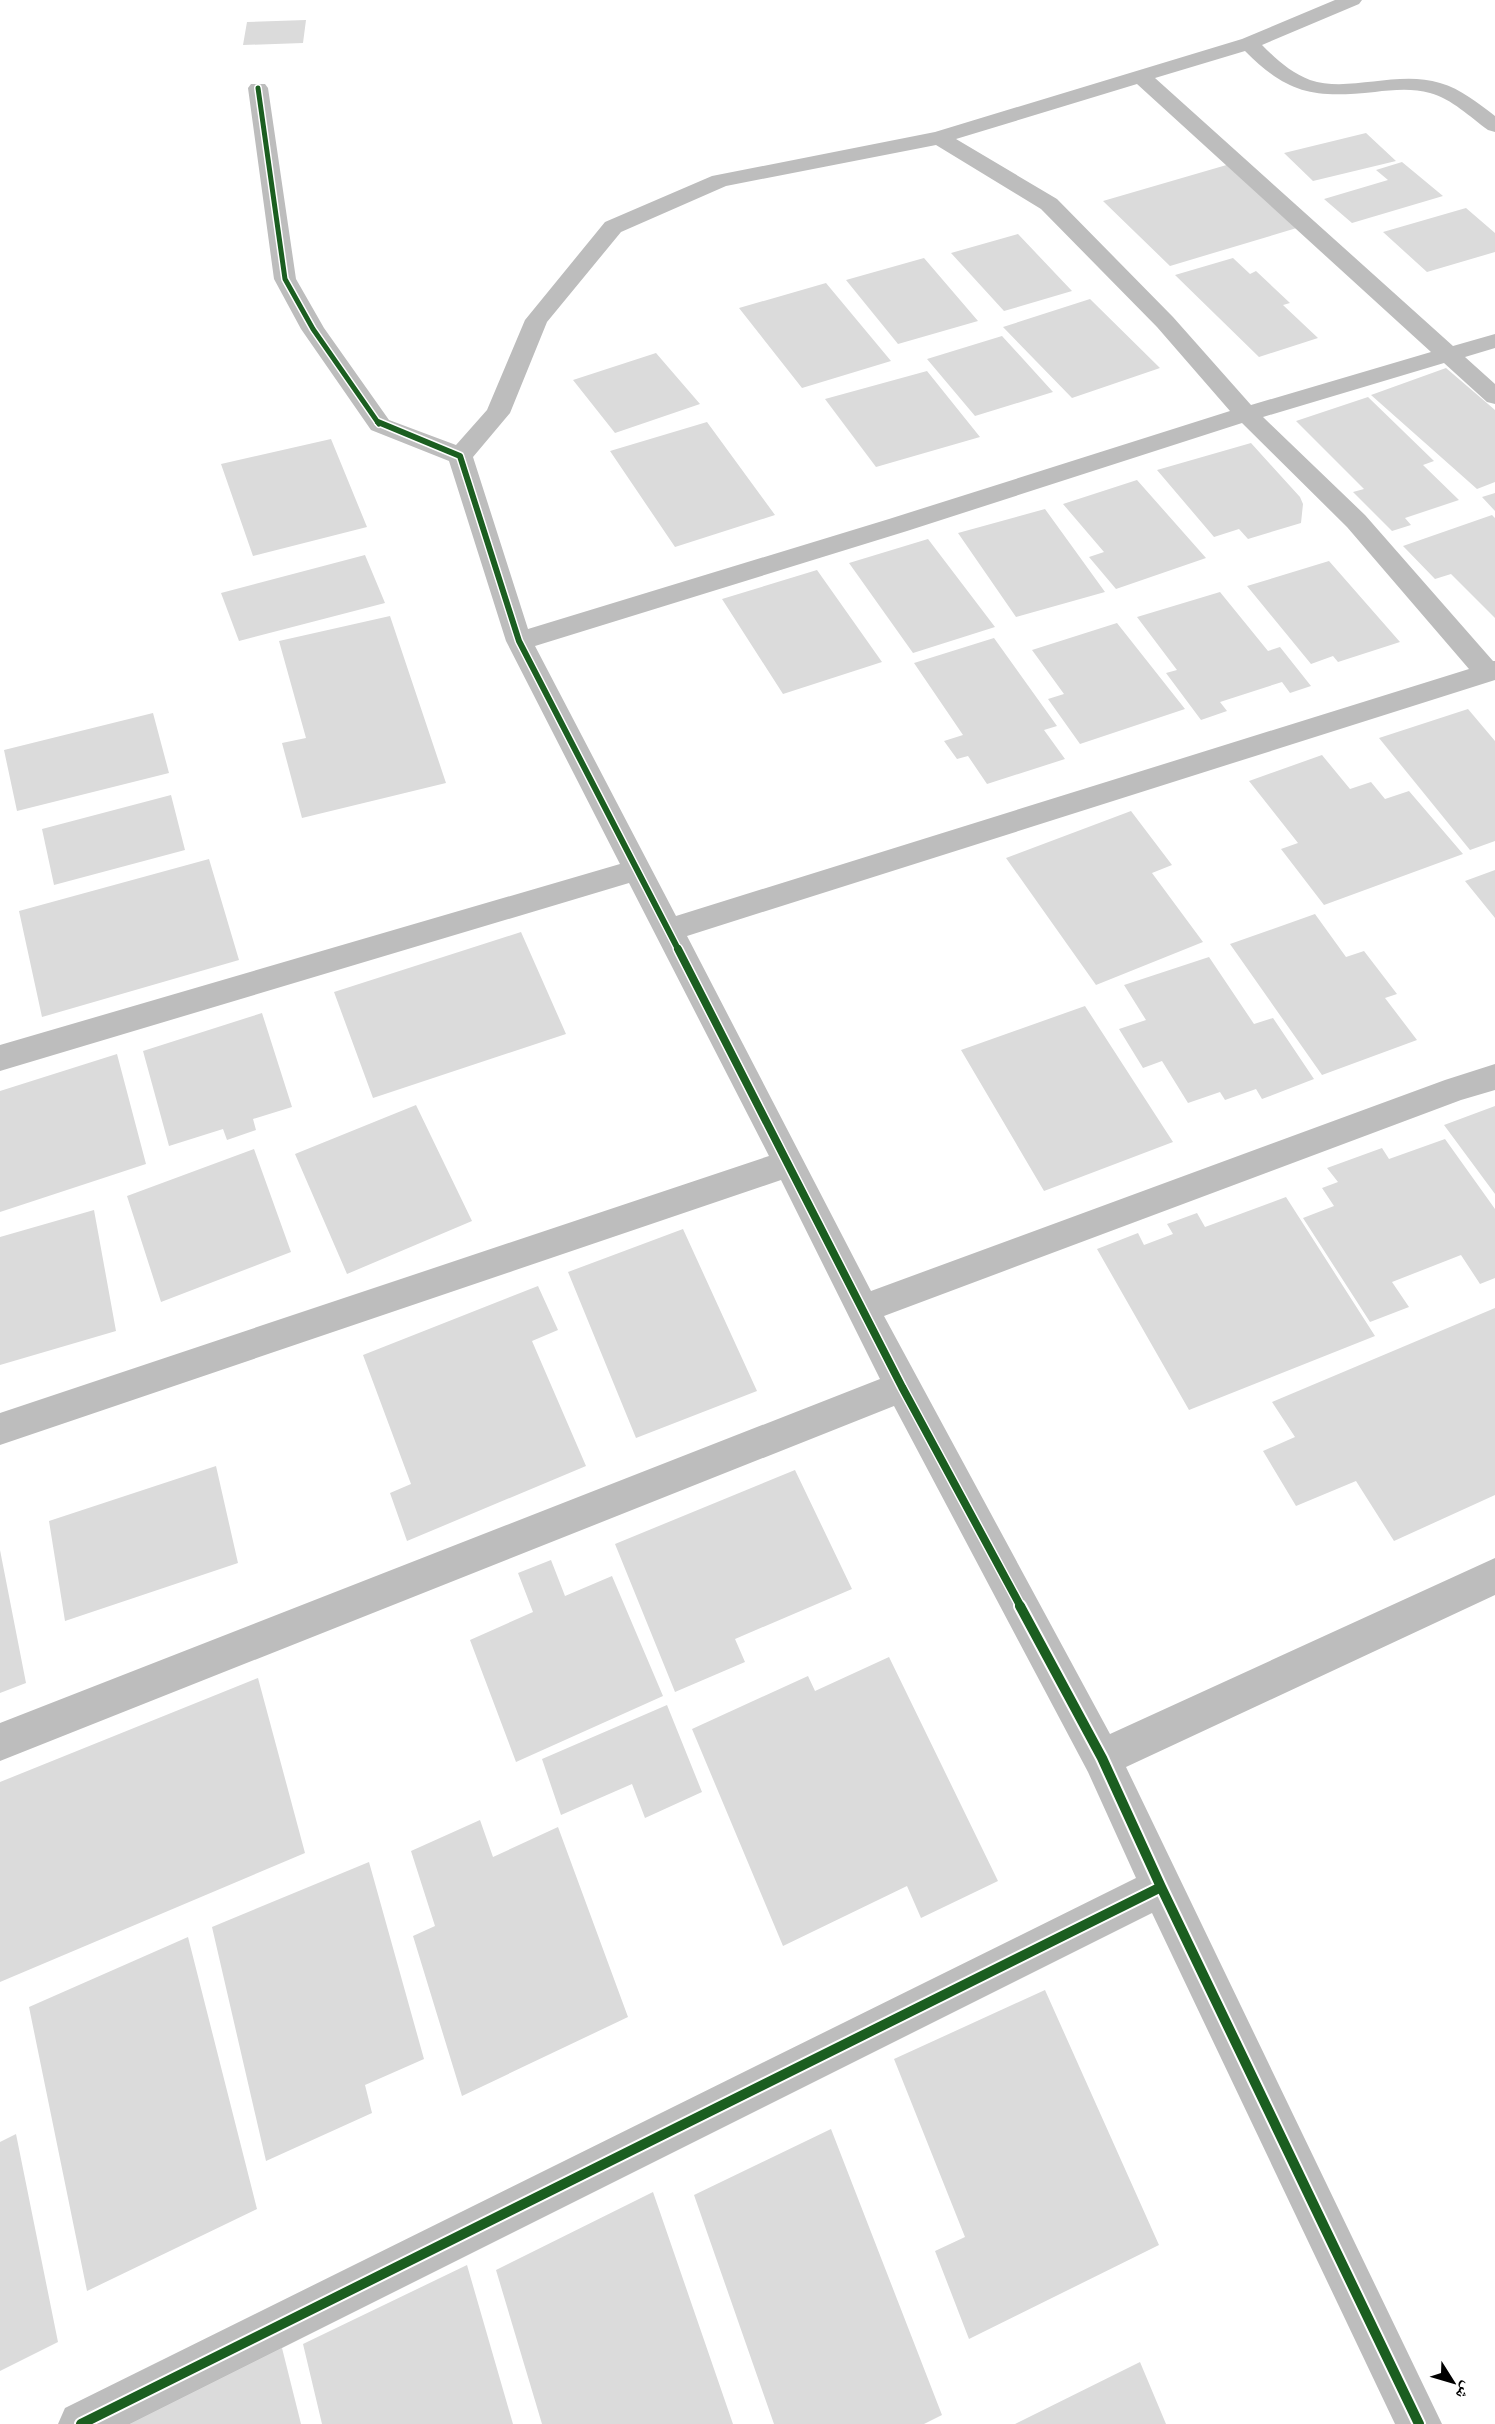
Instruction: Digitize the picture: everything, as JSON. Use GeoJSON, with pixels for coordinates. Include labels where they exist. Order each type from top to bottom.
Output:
{"type":"FeatureCollection","features":[{"type":"Feature","properties":{"kind":"street"},"geometry":{"type":"LineString","coordinates":[[460,456],[498,413],[536,320],[613,227],[720,181],[939,138],[1249,43],[1352,0]]}},
{"type":"Feature","properties":{"kind":"street"},"geometry":{"type":"LineString","coordinates":[[1249,43],[1278,70],[1293,80],[1311,87],[1330,89],[1385,83],[1408,83],[1432,87],[1456,96],[1495,126]]}},
{"type":"Feature","properties":{"kind":"street"},"geometry":{"type":"LineString","coordinates":[[1140,76],[1495,397]]}},
{"type":"Feature","properties":{"kind":"street"},"geometry":{"type":"LineString","coordinates":[[258,88],[285,279],[313,329],[380,425],[460,456]]}},
{"type":"Feature","properties":{"kind":"street"},"geometry":{"type":"LineString","coordinates":[[668,930],[1491,671],[1356,520],[1246,414],[1165,322],[1049,204],[939,138]]}},
{"type":"Feature","properties":{"kind":"street"},"geometry":{"type":"LineString","coordinates":[[519,641],[898,525],[1246,414],[1495,341]]}},
{"type":"Feature","properties":{"kind":"street"},"geometry":{"type":"LineString","coordinates":[[460,456],[519,641],[902,1387],[1102,1758],[1161,1887],[1419,2424]]}},
{"type":"Feature","properties":{"kind":"street"},"geometry":{"type":"LineString","coordinates":[[0,1058],[636,870]]}},
{"type":"Feature","properties":{"kind":"street"},"geometry":{"type":"LineString","coordinates":[[862,1309],[1456,1089],[1495,1077]]}},
{"type":"Feature","properties":{"kind":"street"},"geometry":{"type":"LineString","coordinates":[[0,1429],[789,1163]]}},
{"type":"Feature","properties":{"kind":"street"},"geometry":{"type":"LineString","coordinates":[[0,1742],[902,1387]]}},
{"type":"Feature","properties":{"kind":"street"},"geometry":{"type":"LineString","coordinates":[[1102,1758],[1495,1576]]}},
{"type":"Feature","properties":{"kind":"street"},"geometry":{"type":"LineString","coordinates":[[81,2424],[1161,1887]]}},
{"type":"Feature","properties":{"kind":"building"},"geometry":{"type":"Polygon","coordinates":[[[306,20],[303,43],[243,45],[247,22],[306,20]]]}},
{"type":"Feature","properties":{"kind":"building"},"geometry":{"type":"Polygon","coordinates":[[[1366,133],[1396,161],[1313,181],[1284,153],[1366,133]]]}},
{"type":"Feature","properties":{"kind":"building"},"geometry":{"type":"Polygon","coordinates":[[[1402,162],[1443,196],[1352,223],[1324,199],[1388,180],[1376,170],[1402,162]]]}},
{"type":"Feature","properties":{"kind":"building"},"geometry":{"type":"Polygon","coordinates":[[[1230,164],[1300,227],[1170,266],[1103,201],[1230,164]]]}},
{"type":"Feature","properties":{"kind":"building"},"geometry":{"type":"Polygon","coordinates":[[[1466,208],[1495,233],[1495,252],[1427,272],[1383,232],[1466,208]]]}},
{"type":"Feature","properties":{"kind":"building"},"geometry":{"type":"Polygon","coordinates":[[[1018,234],[1072,291],[1004,311],[951,253],[1018,234]]]}},
{"type":"Feature","properties":{"kind":"building"},"geometry":{"type":"Polygon","coordinates":[[[924,258],[978,321],[898,344],[846,280],[924,258]]]}},
{"type":"Feature","properties":{"kind":"building"},"geometry":{"type":"Polygon","coordinates":[[[1233,258],[1250,274],[1256,271],[1290,303],[1283,305],[1318,338],[1259,357],[1175,275],[1233,258]]]}},
{"type":"Feature","properties":{"kind":"building"},"geometry":{"type":"Polygon","coordinates":[[[826,283],[891,361],[802,388],[739,308],[826,283]]]}},
{"type":"Feature","properties":{"kind":"building"},"geometry":{"type":"Polygon","coordinates":[[[1090,299],[1160,368],[1072,398],[1003,327],[1090,299]]]}},
{"type":"Feature","properties":{"kind":"building"},"geometry":{"type":"Polygon","coordinates":[[[1002,336],[1053,392],[975,416],[927,359],[1002,336]]]}},
{"type":"Feature","properties":{"kind":"building"},"geometry":{"type":"Polygon","coordinates":[[[656,353],[700,404],[615,433],[573,380],[656,353]]]}},
{"type":"Feature","properties":{"kind":"building"},"geometry":{"type":"Polygon","coordinates":[[[1446,368],[1495,410],[1495,482],[1477,489],[1371,395],[1446,368]]]}},
{"type":"Feature","properties":{"kind":"building"},"geometry":{"type":"Polygon","coordinates":[[[927,371],[980,437],[876,467],[825,399],[927,371]]]}},
{"type":"Feature","properties":{"kind":"building"},"geometry":{"type":"Polygon","coordinates":[[[1368,397],[1434,461],[1423,465],[1459,500],[1405,518],[1411,525],[1392,531],[1353,492],[1364,489],[1296,421],[1368,397]]]}},
{"type":"Feature","properties":{"kind":"building"},"geometry":{"type":"Polygon","coordinates":[[[707,422],[775,515],[675,547],[610,451],[707,422]]]}},
{"type":"Feature","properties":{"kind":"building"},"geometry":{"type":"Polygon","coordinates":[[[331,439],[367,527],[253,556],[221,464],[331,439]]]}},
{"type":"Feature","properties":{"kind":"building"},"geometry":{"type":"Polygon","coordinates":[[[1251,443],[1300,497],[1303,504],[1301,523],[1248,539],[1239,529],[1214,537],[1157,470],[1251,443]]]}},
{"type":"Feature","properties":{"kind":"building"},"geometry":{"type":"Polygon","coordinates":[[[1137,480],[1206,558],[1116,589],[1089,557],[1104,552],[1063,504],[1137,480]]]}},
{"type":"Feature","properties":{"kind":"building"},"geometry":{"type":"Polygon","coordinates":[[[1495,493],[1495,511],[1482,497],[1495,493]]]}},
{"type":"Feature","properties":{"kind":"building"},"geometry":{"type":"Polygon","coordinates":[[[1045,509],[1105,592],[1016,617],[958,533],[1045,509]]]}},
{"type":"Feature","properties":{"kind":"building"},"geometry":{"type":"Polygon","coordinates":[[[1492,515],[1495,518],[1495,618],[1451,574],[1435,579],[1403,546],[1492,515]]]}},
{"type":"Feature","properties":{"kind":"building"},"geometry":{"type":"Polygon","coordinates":[[[928,539],[995,627],[913,653],[849,563],[928,539]]]}},
{"type":"Feature","properties":{"kind":"building"},"geometry":{"type":"Polygon","coordinates":[[[365,555],[385,603],[239,641],[221,593],[365,555]]]}},
{"type":"Feature","properties":{"kind":"building"},"geometry":{"type":"Polygon","coordinates":[[[1329,561],[1400,642],[1338,662],[1333,656],[1311,664],[1247,586],[1329,561]]]}},
{"type":"Feature","properties":{"kind":"building"},"geometry":{"type":"Polygon","coordinates":[[[817,570],[882,662],[783,694],[722,599],[817,570]]]}},
{"type":"Feature","properties":{"kind":"building"},"geometry":{"type":"Polygon","coordinates":[[[1220,592],[1268,651],[1280,647],[1311,686],[1290,693],[1282,682],[1220,702],[1227,711],[1201,720],[1166,673],[1177,670],[1137,617],[1220,592]]]}},
{"type":"Feature","properties":{"kind":"building"},"geometry":{"type":"Polygon","coordinates":[[[390,616],[446,783],[302,818],[282,743],[306,738],[279,641],[390,616]]]}},
{"type":"Feature","properties":{"kind":"building"},"geometry":{"type":"Polygon","coordinates":[[[1117,623],[1185,709],[1080,744],[1048,699],[1064,694],[1032,650],[1117,623]]]}},
{"type":"Feature","properties":{"kind":"building"},"geometry":{"type":"Polygon","coordinates":[[[994,638],[1057,726],[1044,730],[1065,759],[987,784],[968,756],[957,759],[944,741],[963,735],[914,663],[994,638]]]}},
{"type":"Feature","properties":{"kind":"building"},"geometry":{"type":"Polygon","coordinates":[[[1468,709],[1495,741],[1495,841],[1470,850],[1379,738],[1468,709]]]}},
{"type":"Feature","properties":{"kind":"building"},"geometry":{"type":"Polygon","coordinates":[[[153,713],[169,773],[17,811],[4,750],[153,713]]]}},
{"type":"Feature","properties":{"kind":"building"},"geometry":{"type":"Polygon","coordinates":[[[1322,755],[1350,789],[1371,782],[1385,799],[1409,791],[1463,854],[1324,905],[1281,849],[1298,843],[1249,781],[1322,755]]]}},
{"type":"Feature","properties":{"kind":"building"},"geometry":{"type":"Polygon","coordinates":[[[171,795],[185,850],[54,885],[42,829],[171,795]]]}},
{"type":"Feature","properties":{"kind":"building"},"geometry":{"type":"Polygon","coordinates":[[[1131,811],[1172,865],[1152,873],[1203,942],[1096,985],[1006,858],[1131,811]]]}},
{"type":"Feature","properties":{"kind":"building"},"geometry":{"type":"Polygon","coordinates":[[[209,859],[239,960],[42,1017],[19,911],[209,859]]]}},
{"type":"Feature","properties":{"kind":"building"},"geometry":{"type":"Polygon","coordinates":[[[1495,870],[1495,918],[1465,881],[1495,870]]]}},
{"type":"Feature","properties":{"kind":"building"},"geometry":{"type":"Polygon","coordinates":[[[1315,914],[1346,957],[1364,951],[1397,994],[1385,998],[1417,1040],[1322,1075],[1230,944],[1315,914]]]}},
{"type":"Feature","properties":{"kind":"building"},"geometry":{"type":"Polygon","coordinates":[[[521,932],[566,1034],[373,1098],[334,992],[521,932]]]}},
{"type":"Feature","properties":{"kind":"building"},"geometry":{"type":"Polygon","coordinates":[[[1209,957],[1254,1024],[1273,1018],[1314,1079],[1262,1099],[1256,1089],[1225,1100],[1220,1092],[1188,1103],[1162,1061],[1143,1068],[1119,1029],[1146,1020],[1124,985],[1209,957]]]}},
{"type":"Feature","properties":{"kind":"building"},"geometry":{"type":"Polygon","coordinates":[[[1085,1006],[1173,1142],[1044,1191],[961,1050],[1085,1006]]]}},
{"type":"Feature","properties":{"kind":"building"},"geometry":{"type":"Polygon","coordinates":[[[262,1013],[292,1107],[253,1119],[256,1130],[227,1140],[223,1129],[169,1146],[143,1051],[262,1013]]]}},
{"type":"Feature","properties":{"kind":"building"},"geometry":{"type":"Polygon","coordinates":[[[117,1054],[146,1164],[0,1212],[0,1091],[117,1054]]]}},
{"type":"Feature","properties":{"kind":"building"},"geometry":{"type":"Polygon","coordinates":[[[416,1105],[472,1221],[347,1274],[295,1154],[416,1105]]]}},
{"type":"Feature","properties":{"kind":"building"},"geometry":{"type":"Polygon","coordinates":[[[1495,1106],[1495,1194],[1444,1125],[1495,1106]]]}},
{"type":"Feature","properties":{"kind":"building"},"geometry":{"type":"Polygon","coordinates":[[[1445,1139],[1495,1209],[1495,1278],[1480,1284],[1461,1255],[1392,1282],[1409,1307],[1370,1322],[1303,1218],[1334,1206],[1322,1188],[1338,1182],[1327,1168],[1382,1148],[1389,1159],[1445,1139]]]}},
{"type":"Feature","properties":{"kind":"building"},"geometry":{"type":"Polygon","coordinates":[[[254,1149],[291,1252],[161,1302],[127,1196],[254,1149]]]}},
{"type":"Feature","properties":{"kind":"building"},"geometry":{"type":"Polygon","coordinates":[[[1286,1197],[1375,1336],[1189,1410],[1097,1249],[1138,1233],[1144,1245],[1173,1234],[1167,1224],[1197,1213],[1205,1227],[1286,1197]]]}},
{"type":"Feature","properties":{"kind":"building"},"geometry":{"type":"Polygon","coordinates":[[[94,1210],[116,1331],[0,1365],[0,1237],[94,1210]]]}},
{"type":"Feature","properties":{"kind":"building"},"geometry":{"type":"Polygon","coordinates":[[[683,1229],[757,1391],[636,1438],[568,1272],[683,1229]]]}},
{"type":"Feature","properties":{"kind":"building"},"geometry":{"type":"Polygon","coordinates":[[[538,1286],[558,1330],[532,1341],[586,1466],[407,1541],[390,1493],[411,1484],[363,1355],[538,1286]]]}},
{"type":"Feature","properties":{"kind":"building"},"geometry":{"type":"Polygon","coordinates":[[[1495,1308],[1495,1495],[1394,1541],[1356,1481],[1296,1506],[1263,1451],[1295,1437],[1272,1402],[1495,1308]]]}},
{"type":"Feature","properties":{"kind":"building"},"geometry":{"type":"Polygon","coordinates":[[[216,1466],[238,1563],[65,1621],[49,1521],[216,1466]]]}},
{"type":"Feature","properties":{"kind":"building"},"geometry":{"type":"Polygon","coordinates":[[[795,1470],[852,1589],[735,1639],[745,1662],[675,1692],[615,1544],[795,1470]]]}},
{"type":"Feature","properties":{"kind":"building"},"geometry":{"type":"Polygon","coordinates":[[[0,1550],[26,1683],[0,1693],[0,1550]]]}},
{"type":"Feature","properties":{"kind":"building"},"geometry":{"type":"Polygon","coordinates":[[[551,1560],[565,1596],[612,1576],[663,1696],[516,1762],[470,1640],[533,1612],[518,1573],[551,1560]]]}},
{"type":"Feature","properties":{"kind":"building"},"geometry":{"type":"Polygon","coordinates":[[[889,1657],[998,1881],[921,1918],[907,1886],[783,1946],[692,1729],[808,1676],[815,1691],[889,1657]]]}},
{"type":"Feature","properties":{"kind":"building"},"geometry":{"type":"Polygon","coordinates":[[[258,1678],[305,1853],[0,1982],[0,1782],[258,1678]]]}},
{"type":"Feature","properties":{"kind":"building"},"geometry":{"type":"Polygon","coordinates":[[[667,1705],[702,1792],[645,1818],[632,1784],[561,1815],[542,1759],[667,1705]]]}},
{"type":"Feature","properties":{"kind":"building"},"geometry":{"type":"Polygon","coordinates":[[[480,1820],[493,1857],[558,1827],[628,2017],[462,2096],[413,1936],[435,1926],[411,1851],[480,1820]]]}},
{"type":"Feature","properties":{"kind":"building"},"geometry":{"type":"Polygon","coordinates":[[[369,1862],[424,2059],[365,2085],[372,2113],[266,2161],[212,1927],[369,1862]]]}},
{"type":"Feature","properties":{"kind":"building"},"geometry":{"type":"Polygon","coordinates":[[[188,1937],[257,2209],[87,2291],[29,2007],[188,1937]]]}},
{"type":"Feature","properties":{"kind":"building"},"geometry":{"type":"Polygon","coordinates":[[[1045,1990],[1159,2245],[969,2339],[935,2251],[965,2237],[894,2059],[1045,1990]]]}},
{"type":"Feature","properties":{"kind":"building"},"geometry":{"type":"Polygon","coordinates":[[[831,2129],[942,2415],[924,2424],[774,2424],[694,2195],[831,2129]]]}},
{"type":"Feature","properties":{"kind":"building"},"geometry":{"type":"Polygon","coordinates":[[[16,2134],[58,2342],[0,2371],[0,2142],[16,2134]]]}},
{"type":"Feature","properties":{"kind":"building"},"geometry":{"type":"Polygon","coordinates":[[[653,2192],[733,2424],[542,2424],[496,2270],[653,2192]]]}},
{"type":"Feature","properties":{"kind":"building"},"geometry":{"type":"Polygon","coordinates":[[[467,2265],[513,2424],[322,2424],[303,2344],[467,2265]]]}},
{"type":"Feature","properties":{"kind":"building"},"geometry":{"type":"Polygon","coordinates":[[[282,2348],[301,2424],[130,2424],[282,2348]]]}},
{"type":"Feature","properties":{"kind":"building"},"geometry":{"type":"Polygon","coordinates":[[[1140,2362],[1166,2424],[1015,2424],[1140,2362]]]}},
{"type":"Feature","properties":{"kind":"cycle path"},"geometry":{"type":"LineString","coordinates":[[258,88],[285,279],[313,329],[380,425],[460,456],[519,641],[902,1387],[1102,1758],[1161,1887],[1419,2424]]}},
{"type":"Feature","properties":{"kind":"cycle path"},"geometry":{"type":"LineString","coordinates":[[81,2424],[1161,1887]]}}]}
